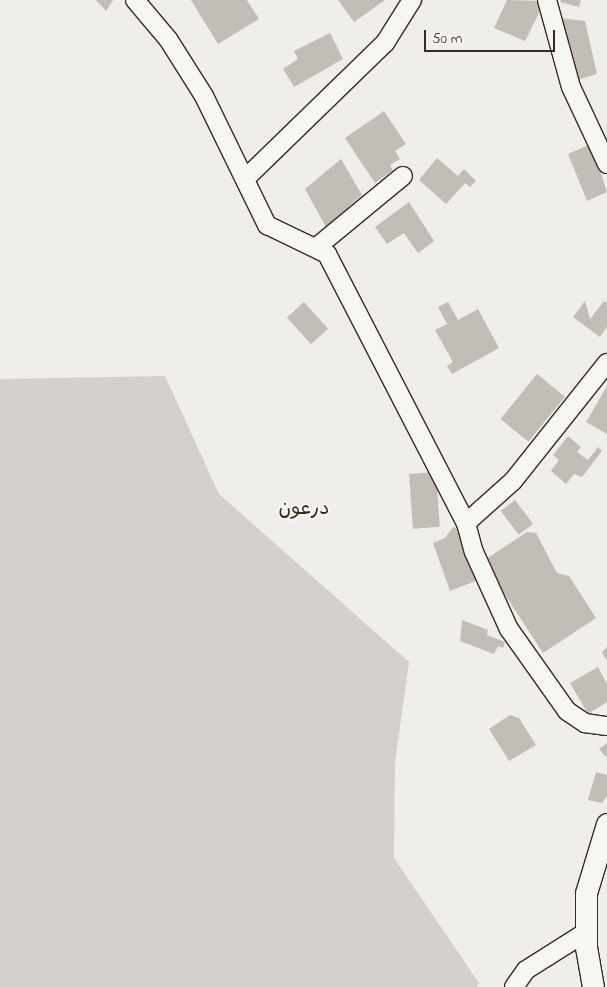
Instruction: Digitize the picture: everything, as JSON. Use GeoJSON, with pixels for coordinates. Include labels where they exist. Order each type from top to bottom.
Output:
{"type":"FeatureCollection","features":[{"type":"Feature","properties":{"kind":"main road"},"geometry":{"type":"LineString","coordinates":[[593,987],[586,932],[586,893],[607,824]]}},
{"type":"Feature","properties":{"kind":"street"},"geometry":{"type":"LineString","coordinates":[[135,0],[168,39],[246,178],[267,225],[318,246],[327,254],[466,523],[474,552],[509,629],[567,711],[585,722],[607,726]]}},
{"type":"Feature","properties":{"kind":"street"},"geometry":{"type":"LineString","coordinates":[[246,178],[385,43],[412,0]]}},
{"type":"Feature","properties":{"kind":"street"},"geometry":{"type":"LineString","coordinates":[[547,0],[556,43],[605,157]]}},
{"type":"Feature","properties":{"kind":"street"},"geometry":{"type":"LineString","coordinates":[[318,246],[403,176]]}},
{"type":"Feature","properties":{"kind":"street"},"geometry":{"type":"LineString","coordinates":[[466,523],[513,481],[607,363]]}},
{"type":"Feature","properties":{"kind":"street"},"geometry":{"type":"LineString","coordinates":[[514,987],[526,970],[586,932]]}},
{"type":"Feature","properties":{"kind":"shaded area"},"geometry":{"type":"Polygon","coordinates":[[[165,376],[219,494],[409,662],[395,763],[394,858],[479,983],[477,987],[0,987],[0,379],[165,376]]]}},
{"type":"Feature","properties":{"kind":"building"},"geometry":{"type":"Polygon","coordinates":[[[96,0],[113,0],[106,11],[96,0]]]}},
{"type":"Feature","properties":{"kind":"building"},"geometry":{"type":"Polygon","coordinates":[[[191,0],[247,0],[259,19],[218,44],[191,0]]]}},
{"type":"Feature","properties":{"kind":"building"},"geometry":{"type":"Polygon","coordinates":[[[338,0],[385,0],[354,22],[338,0]]]}},
{"type":"Feature","properties":{"kind":"building"},"geometry":{"type":"Polygon","coordinates":[[[507,0],[545,1],[525,41],[494,28],[507,0]]]}},
{"type":"Feature","properties":{"kind":"building"},"geometry":{"type":"Polygon","coordinates":[[[561,0],[581,0],[579,7],[560,2],[561,0]]]}},
{"type":"Feature","properties":{"kind":"building"},"geometry":{"type":"Polygon","coordinates":[[[560,18],[585,21],[597,74],[577,80],[560,18]]]}},
{"type":"Feature","properties":{"kind":"building"},"geometry":{"type":"Polygon","coordinates":[[[330,33],[343,59],[294,87],[283,69],[298,59],[294,51],[330,33]]]}},
{"type":"Feature","properties":{"kind":"building"},"geometry":{"type":"Polygon","coordinates":[[[384,111],[406,144],[395,151],[400,159],[390,165],[393,170],[375,183],[345,138],[384,111]]]}},
{"type":"Feature","properties":{"kind":"building"},"geometry":{"type":"Polygon","coordinates":[[[591,144],[607,192],[587,201],[568,154],[591,144]]]}},
{"type":"Feature","properties":{"kind":"building"},"geometry":{"type":"Polygon","coordinates":[[[437,158],[458,176],[464,169],[476,181],[470,187],[465,183],[446,204],[419,180],[437,158]]]}},
{"type":"Feature","properties":{"kind":"building"},"geometry":{"type":"Polygon","coordinates":[[[341,159],[362,195],[326,227],[305,189],[341,159]]]}},
{"type":"Feature","properties":{"kind":"building"},"geometry":{"type":"Polygon","coordinates":[[[409,202],[434,241],[418,253],[404,233],[387,244],[375,227],[409,202]]]}},
{"type":"Feature","properties":{"kind":"building"},"geometry":{"type":"Polygon","coordinates":[[[585,301],[590,319],[604,301],[607,303],[607,327],[600,337],[573,317],[585,301]]]}},
{"type":"Feature","properties":{"kind":"building"},"geometry":{"type":"Polygon","coordinates":[[[304,302],[328,329],[311,344],[287,317],[304,302]]]}},
{"type":"Feature","properties":{"kind":"building"},"geometry":{"type":"Polygon","coordinates":[[[448,302],[458,320],[478,309],[499,348],[452,374],[447,366],[453,362],[435,330],[447,324],[438,307],[448,302]]]}},
{"type":"Feature","properties":{"kind":"building"},"geometry":{"type":"Polygon","coordinates":[[[537,374],[565,397],[528,442],[500,419],[537,374]]]}},
{"type":"Feature","properties":{"kind":"building"},"geometry":{"type":"Polygon","coordinates":[[[607,386],[607,434],[586,422],[607,386]]]}},
{"type":"Feature","properties":{"kind":"building"},"geometry":{"type":"Polygon","coordinates":[[[568,436],[581,447],[577,452],[588,460],[598,447],[602,451],[582,477],[574,474],[566,484],[551,471],[559,460],[553,455],[568,436]]]}},
{"type":"Feature","properties":{"kind":"building"},"geometry":{"type":"Polygon","coordinates":[[[436,472],[440,527],[413,529],[409,474],[436,472]]]}},
{"type":"Feature","properties":{"kind":"building"},"geometry":{"type":"Polygon","coordinates":[[[515,500],[533,524],[519,535],[501,511],[515,500]]]}},
{"type":"Feature","properties":{"kind":"building"},"geometry":{"type":"Polygon","coordinates":[[[453,527],[464,531],[481,579],[450,591],[433,543],[445,538],[453,527]]]}},
{"type":"Feature","properties":{"kind":"building"},"geometry":{"type":"Polygon","coordinates":[[[527,532],[536,533],[557,573],[569,576],[596,618],[543,653],[483,561],[527,532]]]}},
{"type":"Feature","properties":{"kind":"building"},"geometry":{"type":"Polygon","coordinates":[[[462,620],[488,630],[487,635],[505,642],[503,648],[498,646],[494,654],[460,641],[462,620]]]}},
{"type":"Feature","properties":{"kind":"building"},"geometry":{"type":"Polygon","coordinates":[[[607,647],[607,661],[602,652],[607,647]]]}},
{"type":"Feature","properties":{"kind":"building"},"geometry":{"type":"Polygon","coordinates":[[[598,667],[607,684],[607,702],[588,714],[570,683],[598,667]]]}},
{"type":"Feature","properties":{"kind":"building"},"geometry":{"type":"Polygon","coordinates":[[[510,715],[519,718],[536,745],[509,761],[489,729],[510,715]]]}},
{"type":"Feature","properties":{"kind":"building"},"geometry":{"type":"Polygon","coordinates":[[[607,743],[607,758],[599,749],[607,743]]]}},
{"type":"Feature","properties":{"kind":"building"},"geometry":{"type":"Polygon","coordinates":[[[596,772],[607,775],[607,796],[602,803],[588,800],[596,772]]]}},
{"type":"Feature","properties":{"kind":"district","name":"درعون"},"geometry":{"type":"Point","coordinates":[304,509]}}]}
